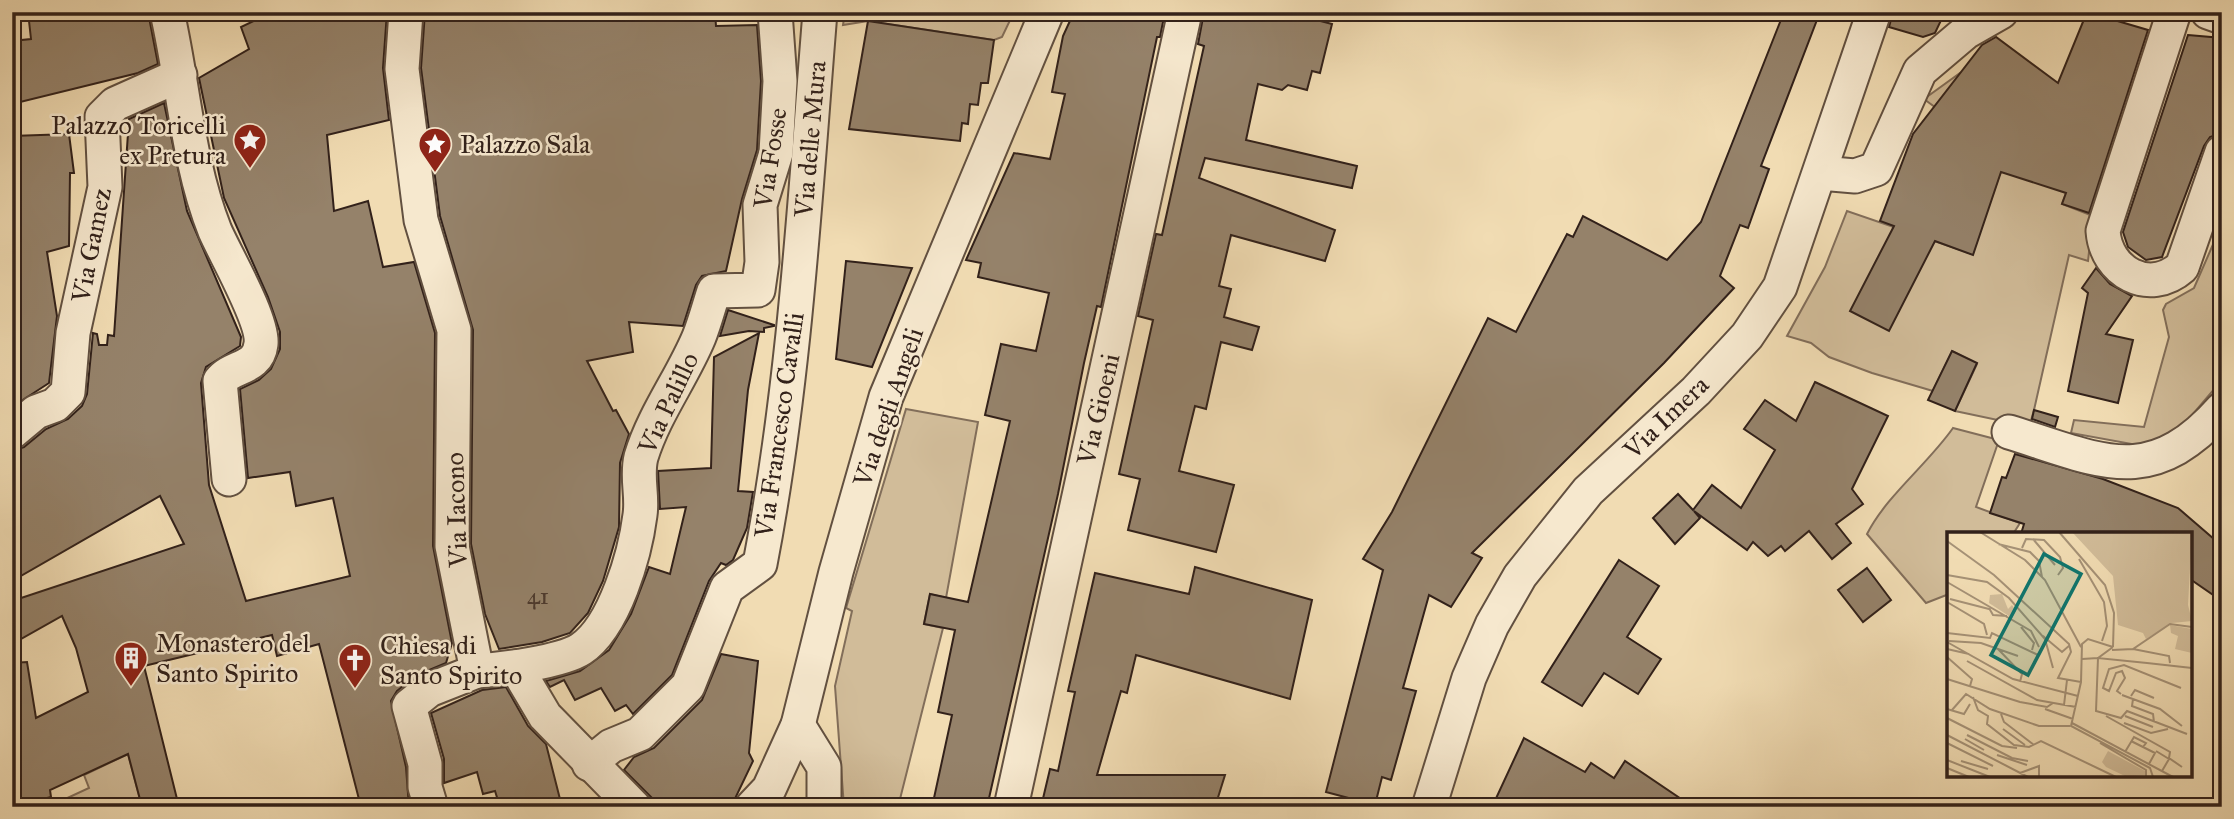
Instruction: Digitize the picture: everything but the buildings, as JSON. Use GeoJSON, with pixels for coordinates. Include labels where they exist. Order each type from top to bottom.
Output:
{"type":"FeatureCollection","features":[{"type":"Feature","properties":{"kind":"street"},"geometry":{"type":"LineString","coordinates":[[167,12],[180,75],[186,129],[198,180],[216,234],[236,268],[262,343],[257,356],[248,367],[225,374],[220,381],[229,479]]}},
{"type":"Feature","properties":{"kind":"street","name":"Via Iacono"},"geometry":{"type":"LineString","coordinates":[[407,12],[401,69],[421,220],[454,330],[456,387],[452,546],[477,671]]}},
{"type":"Feature","properties":{"kind":"street","name":"Via Fosse"},"geometry":{"type":"LineString","coordinates":[[760,276],[760,205],[776,153],[780,81],[775,12]]}},
{"type":"Feature","properties":{"kind":"street","name":"Via delle Mura"},"geometry":{"type":"LineString","coordinates":[[800,265],[820,12]]}},
{"type":"Feature","properties":{"kind":"street","name":"Via degli Angeli"},"geometry":{"type":"LineString","coordinates":[[752,807],[769,789],[797,725],[836,572],[886,397],[1047,12]]}},
{"type":"Feature","properties":{"kind":"street","name":"Via Gioeni"},"geometry":{"type":"LineString","coordinates":[[1011,807],[1185,12]]}},
{"type":"Feature","properties":{"kind":"street","name":"Via Imera"},"geometry":{"type":"LineString","coordinates":[[1429,807],[1469,678],[1492,625],[1520,576],[1588,491],[1696,390],[1764,314],[1792,258],[1874,12]]}},
{"type":"Feature","properties":{"kind":"street"},"geometry":{"type":"LineString","coordinates":[[1820,173],[1854,176],[1875,169],[1920,71],[1966,32],[2001,12]]}},
{"type":"Feature","properties":{"kind":"street"},"geometry":{"type":"LineString","coordinates":[[2174,12],[2103,230],[2108,254],[2115,263],[2138,279],[2161,280],[2182,267],[2222,152]]}},
{"type":"Feature","properties":{"kind":"street"},"geometry":{"type":"LineString","coordinates":[[2208,12],[2222,17]]}},
{"type":"Feature","properties":{"kind":"street","name":"Via Gamez"},"geometry":{"type":"LineString","coordinates":[[12,432],[36,412],[55,405],[68,392],[73,333],[105,187],[102,117],[114,104],[180,75]]}},
{"type":"Feature","properties":{"kind":"street"},"geometry":{"type":"LineString","coordinates":[[760,276],[800,265]]}},
{"type":"Feature","properties":{"kind":"street","name":"Via Francesco Cavalli"},"geometry":{"type":"LineString","coordinates":[[589,764],[611,746],[640,734],[688,686],[727,588],[760,564],[777,477],[800,265]]}},
{"type":"Feature","properties":{"kind":"street","name":"Via Palillo"},"geometry":{"type":"LineString","coordinates":[[477,671],[516,667],[580,650],[600,631],[633,558],[641,511],[637,473],[642,454],[699,337],[713,290],[760,276]]}},
{"type":"Feature","properties":{"kind":"street"},"geometry":{"type":"LineString","coordinates":[[2009,432],[2105,461],[2148,461],[2184,446],[2199,435],[2222,409]]}},
{"type":"Feature","properties":{"kind":"street"},"geometry":{"type":"LineString","coordinates":[[516,667],[545,716],[589,764],[614,784],[634,807]]}},
{"type":"Feature","properties":{"kind":"street"},"geometry":{"type":"LineString","coordinates":[[431,807],[425,787],[425,764],[409,706],[429,690],[477,671]]}},
{"type":"Feature","properties":{"kind":"street"},"geometry":{"type":"LineString","coordinates":[[797,725],[824,767],[824,807]]}},
{"type":"Feature","properties":{"kind":"shaded area"},"geometry":{"type":"Polygon","coordinates":[[[845,12],[1014,12],[1002,37],[994,40],[868,21],[843,25],[845,12]]]}},
{"type":"Feature","properties":{"kind":"shaded area"},"geometry":{"type":"Polygon","coordinates":[[[1960,73],[2035,131],[2066,193],[2062,204],[2093,216],[2088,261],[2069,255],[2034,410],[2030,424],[2026,426],[1955,411],[1977,364],[1952,351],[1933,391],[1829,357],[1811,343],[1787,336],[1825,267],[1847,211],[1972,254],[2005,159],[1924,99],[1960,73]]]}},
{"type":"Feature","properties":{"kind":"shaded area"},"geometry":{"type":"Polygon","coordinates":[[[2218,233],[2222,234],[2222,380],[2176,434],[2148,447],[2071,433],[2074,420],[2144,427],[2169,337],[2163,310],[2166,304],[2194,288],[2218,233]]]}},
{"type":"Feature","properties":{"kind":"shaded area"},"geometry":{"type":"Polygon","coordinates":[[[906,409],[978,422],[946,598],[930,594],[924,624],[943,628],[899,803],[912,807],[844,807],[835,686],[852,611],[846,608],[906,409]]]}},
{"type":"Feature","properties":{"kind":"shaded area"},"geometry":{"type":"Polygon","coordinates":[[[1953,428],[1999,440],[1976,507],[2020,523],[2014,532],[1947,532],[1947,595],[1926,603],[1867,534],[1885,506],[1953,428]]]}},
{"type":"Feature","properties":{"kind":"shaded area"},"geometry":{"type":"Polygon","coordinates":[[[128,754],[142,807],[48,807],[89,788],[84,775],[128,754]]]}},
{"type":"Feature","properties":{"kind":"place","name":"Palazzo Toricelli ex Pretura"},"geometry":{"type":"Point","coordinates":[250,170]}},
{"type":"Feature","properties":{"kind":"place","name":"Palazzo Sala"},"geometry":{"type":"Point","coordinates":[435,174]}},
{"type":"Feature","properties":{"kind":"place","name":"Monastero del Santo Spirito"},"geometry":{"type":"Point","coordinates":[131,688]}},
{"type":"Feature","properties":{"kind":"place","name":"Chiesa di Santo Spirito"},"geometry":{"type":"Point","coordinates":[355,690]}}]}
